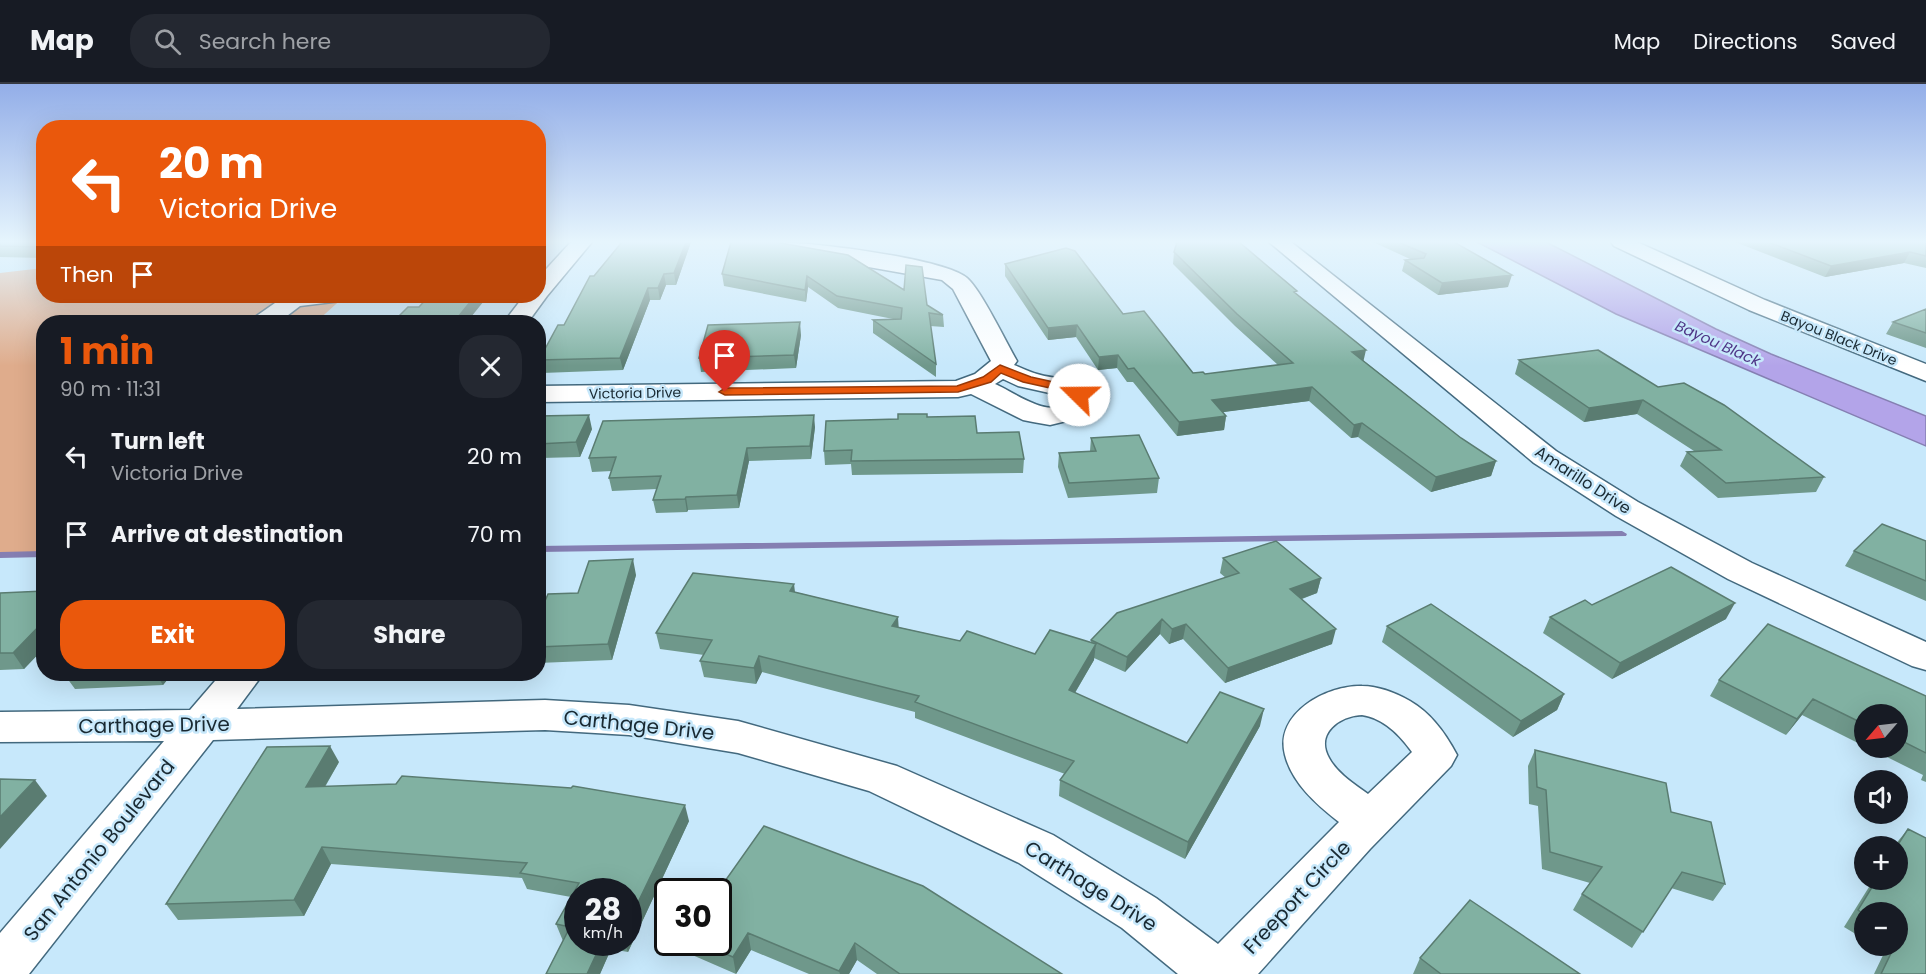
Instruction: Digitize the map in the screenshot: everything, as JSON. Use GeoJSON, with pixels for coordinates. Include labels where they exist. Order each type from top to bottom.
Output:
{"type":"FeatureCollection","features":[{"type":"Feature","properties":{"kind":"street"},"geometry":{"type":"LineString","coordinates":[[960,284],[1004,361],[1000,368],[1027,380],[1072,390],[1079,395],[1080,401],[1073,411],[1050,417],[1018,408],[972,384]]}},
{"type":"Feature","properties":{"kind":"street","name":"Amarillo Drive"},"geometry":{"type":"LineString","coordinates":[[1330,284],[1545,457],[1627,509],[1740,571],[1926,657]]}},
{"type":"Feature","properties":{"kind":"street","name":"Bayou Black Drive"},"geometry":{"type":"LineString","coordinates":[[1711,284],[1757,305],[1926,373]]}},
{"type":"Feature","properties":{"kind":"street"},"geometry":{"type":"LineString","coordinates":[[274,315],[290,303]]}},
{"type":"Feature","properties":{"kind":"street"},"geometry":{"type":"LineString","coordinates":[[521,315],[531,303]]}},
{"type":"Feature","properties":{"kind":"street","name":"Victoria Drive"},"geometry":{"type":"LineString","coordinates":[[546,394],[958,389],[987,379],[1000,368]]}},
{"type":"Feature","properties":{"kind":"street","name":"San Antonio Boulevard"},"geometry":{"type":"LineString","coordinates":[[0,971],[237,681]]}},
{"type":"Feature","properties":{"kind":"street","name":"Carthage Drive"},"geometry":{"type":"LineString","coordinates":[[0,728],[202,725],[545,715],[628,720],[738,737],[882,778],[1036,849],[1140,913],[1217,974]]}},
{"type":"Feature","properties":{"kind":"street","name":"Freeport Circle"},"geometry":{"type":"LineString","coordinates":[[1224,974],[1370,820]]}},
{"type":"Feature","properties":{"kind":"shaded area"},"geometry":{"type":"Polygon","coordinates":[[[0,284],[36,284],[36,303],[337,303],[324,315],[36,315],[36,554],[0,555],[0,284]]]}},
{"type":"Feature","properties":{"kind":"water","name":"Bayou Black"},"geometry":{"type":"Polygon","coordinates":[[[1557,284],[1627,284],[1771,354],[1926,416],[1926,446],[1616,314],[1557,284]]]}},
{"type":"Feature","properties":{"kind":"building"},"geometry":{"type":"Polygon","coordinates":[[[586,284],[660,284],[658,288],[648,288],[620,358],[546,360],[546,347],[558,325],[564,325],[586,284]]]}},
{"type":"Feature","properties":{"kind":"building"},"geometry":{"type":"Polygon","coordinates":[[[771,284],[806,284],[805,290],[771,284]]]}},
{"type":"Feature","properties":{"kind":"building"},"geometry":{"type":"Polygon","coordinates":[[[818,284],[894,284],[904,290],[905,284],[924,284],[927,305],[943,315],[929,313],[936,364],[873,320],[901,319],[902,308],[837,296],[818,284]]]}},
{"type":"Feature","properties":{"kind":"building"},"geometry":{"type":"Polygon","coordinates":[[[1018,284],[1100,284],[1123,314],[1144,311],[1193,373],[1203,372],[1205,374],[1293,363],[1206,284],[1288,284],[1297,291],[1294,292],[1366,350],[1352,352],[1461,438],[1496,461],[1436,477],[1362,423],[1354,425],[1312,387],[1212,400],[1226,416],[1179,422],[1134,368],[1128,369],[1118,355],[1099,357],[1077,325],[1048,328],[1018,284]]]}},
{"type":"Feature","properties":{"kind":"building"},"geometry":{"type":"Polygon","coordinates":[[[423,303],[469,303],[460,315],[400,315],[408,307],[419,307],[423,303]]]}},
{"type":"Feature","properties":{"kind":"building"},"geometry":{"type":"Polygon","coordinates":[[[1926,309],[1926,333],[1893,322],[1926,309]]]}},
{"type":"Feature","properties":{"kind":"building"},"geometry":{"type":"Polygon","coordinates":[[[800,322],[794,355],[699,358],[708,325],[800,322]]]}},
{"type":"Feature","properties":{"kind":"building"},"geometry":{"type":"Polygon","coordinates":[[[1598,350],[1658,387],[1684,383],[1724,405],[1824,477],[1726,483],[1687,452],[1721,450],[1643,400],[1589,408],[1519,360],[1598,350]]]}},
{"type":"Feature","properties":{"kind":"building"},"geometry":{"type":"Polygon","coordinates":[[[898,414],[927,414],[927,417],[975,416],[977,433],[1019,432],[1024,459],[851,461],[852,450],[824,451],[826,421],[898,419],[898,414]]]}},
{"type":"Feature","properties":{"kind":"building"},"geometry":{"type":"Polygon","coordinates":[[[589,415],[576,442],[546,444],[546,416],[589,415]]]}},
{"type":"Feature","properties":{"kind":"building"},"geometry":{"type":"Polygon","coordinates":[[[814,415],[810,446],[747,448],[737,495],[653,500],[661,476],[609,478],[616,457],[589,458],[603,421],[814,415]]]}},
{"type":"Feature","properties":{"kind":"building"},"geometry":{"type":"Polygon","coordinates":[[[1139,435],[1159,478],[1069,483],[1059,453],[1096,451],[1091,438],[1139,435]]]}},
{"type":"Feature","properties":{"kind":"building"},"geometry":{"type":"Polygon","coordinates":[[[1882,524],[1926,541],[1926,581],[1854,551],[1882,524]]]}},
{"type":"Feature","properties":{"kind":"building"},"geometry":{"type":"Polygon","coordinates":[[[1276,541],[1321,578],[1290,589],[1336,629],[1228,668],[1186,624],[1172,629],[1162,619],[1127,657],[1091,640],[1117,613],[1239,573],[1223,558],[1276,541]]]}},
{"type":"Feature","properties":{"kind":"building"},"geometry":{"type":"Polygon","coordinates":[[[633,559],[608,644],[546,647],[546,599],[548,594],[578,593],[589,561],[633,559]]]}},
{"type":"Feature","properties":{"kind":"building"},"geometry":{"type":"Polygon","coordinates":[[[1671,567],[1735,603],[1620,663],[1550,617],[1585,600],[1592,605],[1671,567]]]}},
{"type":"Feature","properties":{"kind":"building"},"geometry":{"type":"Polygon","coordinates":[[[693,573],[794,584],[790,591],[898,617],[892,626],[960,641],[967,631],[1035,654],[1050,630],[1096,644],[1069,690],[1187,743],[1220,692],[1264,709],[1188,842],[1060,780],[1074,761],[915,702],[919,696],[759,656],[754,668],[700,661],[712,640],[656,633],[693,573]]]}},
{"type":"Feature","properties":{"kind":"building"},"geometry":{"type":"Polygon","coordinates":[[[36,591],[36,629],[13,653],[0,653],[0,593],[36,591]]]}},
{"type":"Feature","properties":{"kind":"building"},"geometry":{"type":"Polygon","coordinates":[[[1431,604],[1564,694],[1521,721],[1387,626],[1431,604]]]}},
{"type":"Feature","properties":{"kind":"building"},"geometry":{"type":"Polygon","coordinates":[[[1768,624],[1926,696],[1926,753],[1908,744],[1908,704],[1854,704],[1854,719],[1813,699],[1797,719],[1719,680],[1768,624]]]}},
{"type":"Feature","properties":{"kind":"building"},"geometry":{"type":"Polygon","coordinates":[[[330,746],[306,787],[396,784],[402,776],[571,788],[573,786],[685,805],[642,894],[642,878],[564,878],[564,880],[520,873],[527,863],[322,847],[294,900],[166,904],[267,747],[330,746]]]}},
{"type":"Feature","properties":{"kind":"building"},"geometry":{"type":"Polygon","coordinates":[[[1535,750],[1666,783],[1671,812],[1711,822],[1725,884],[1682,872],[1643,932],[1582,894],[1602,867],[1550,852],[1546,790],[1537,787],[1535,750]]]}},
{"type":"Feature","properties":{"kind":"building"},"geometry":{"type":"Polygon","coordinates":[[[0,779],[35,780],[0,817],[0,779]]]}},
{"type":"Feature","properties":{"kind":"building"},"geometry":{"type":"Polygon","coordinates":[[[764,826],[923,886],[1062,974],[900,974],[855,943],[839,971],[748,933],[733,957],[731,956],[732,878],[727,878],[764,826]]]}},
{"type":"Feature","properties":{"kind":"building"},"geometry":{"type":"Polygon","coordinates":[[[1908,829],[1926,838],[1926,974],[1881,974],[1890,956],[1908,956],[1908,902],[1863,902],[1870,890],[1908,890],[1908,836],[1903,836],[1908,829]]]}},
{"type":"Feature","properties":{"kind":"building"},"geometry":{"type":"Polygon","coordinates":[[[1470,900],[1580,974],[1441,974],[1420,958],[1470,900]]]}},
{"type":"Feature","properties":{"kind":"building"},"geometry":{"type":"Polygon","coordinates":[[[564,910],[564,926],[556,924],[564,910]]]}},
{"type":"Feature","properties":{"kind":"building"},"geometry":{"type":"Polygon","coordinates":[[[564,939],[564,956],[595,956],[587,974],[546,974],[564,939]]]}},
{"type":"Feature","properties":{"kind":"waterway"},"geometry":{"type":"LineString","coordinates":[[546,549],[1622,534]]}},
{"type":"Feature","properties":{"kind":"waterway"},"geometry":{"type":"LineString","coordinates":[[0,555],[36,554]]}},
{"type":"Feature","properties":{"kind":"route"},"geometry":{"type":"LineString","coordinates":[[725,392],[958,389],[987,379],[1000,368],[1027,380],[1058,385],[1079,395]]}}]}
